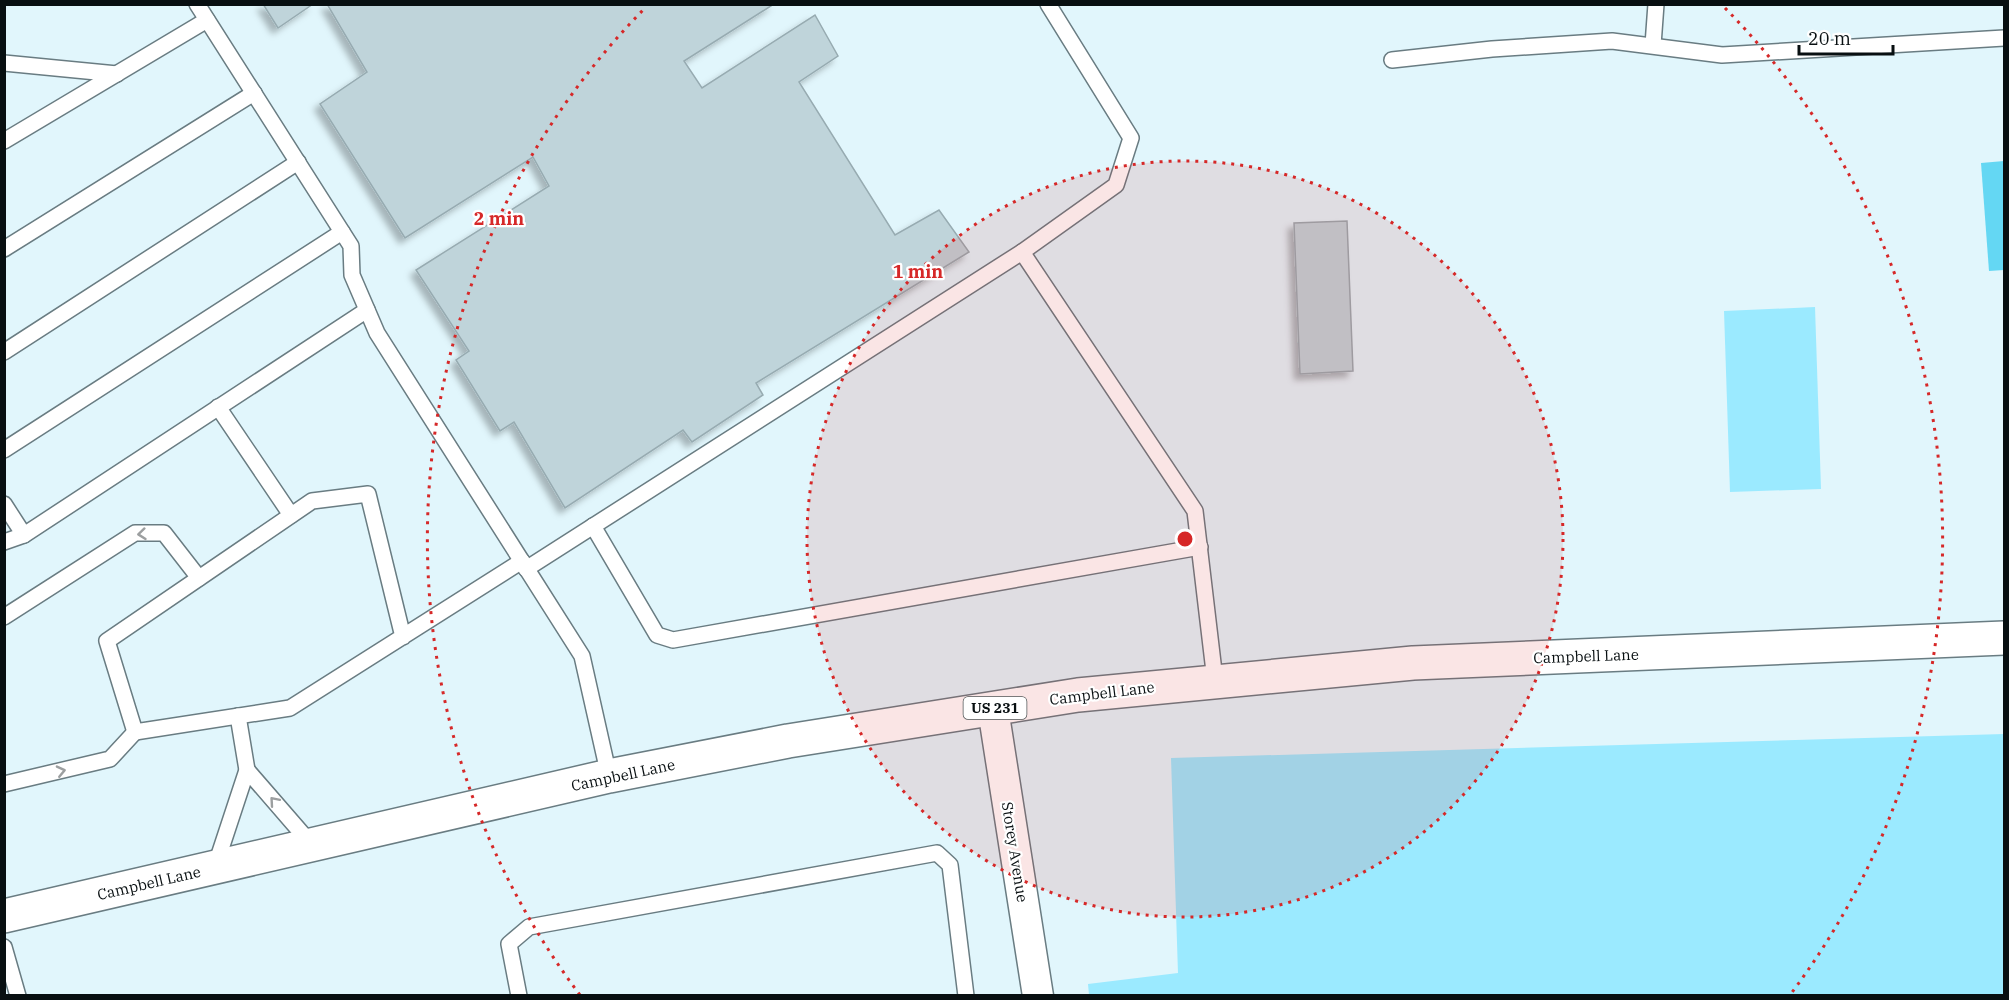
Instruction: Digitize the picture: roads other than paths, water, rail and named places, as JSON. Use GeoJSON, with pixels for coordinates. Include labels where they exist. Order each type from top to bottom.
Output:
{"type":"FeatureCollection","features":[{"type":"Feature","properties":{"kind":"main road","name":"Campbell Lane"},"geometry":{"type":"LineString","coordinates":[[4,916],[609,776],[788,741],[1078,695],[1215,680],[1413,663],[2004,638]]}},
{"type":"Feature","properties":{"kind":"street","name":"Storey Avenue"},"geometry":{"type":"LineString","coordinates":[[993,709],[1038,996]]}},
{"type":"Feature","properties":{"kind":"lane"},"geometry":{"type":"LineString","coordinates":[[197,4],[351,246],[352,275],[377,333],[582,656],[609,776]]}},
{"type":"Feature","properties":{"kind":"lane"},"geometry":{"type":"LineString","coordinates":[[4,784],[110,759],[135,732],[290,708],[403,637],[593,526],[1022,252],[1116,185],[1131,138],[1048,4]]}},
{"type":"Feature","properties":{"kind":"lane"},"geometry":{"type":"LineString","coordinates":[[1653,45],[1656,4]]}},
{"type":"Feature","properties":{"kind":"lane"},"geometry":{"type":"LineString","coordinates":[[4,141],[207,20]]}},
{"type":"Feature","properties":{"kind":"lane"},"geometry":{"type":"LineString","coordinates":[[1392,60],[1590,42],[1653,45],[1701,54],[1722,55],[2004,38]]}},
{"type":"Feature","properties":{"kind":"lane"},"geometry":{"type":"LineString","coordinates":[[4,63],[117,74]]}},
{"type":"Feature","properties":{"kind":"lane"},"geometry":{"type":"LineString","coordinates":[[4,249],[254,93]]}},
{"type":"Feature","properties":{"kind":"lane"},"geometry":{"type":"LineString","coordinates":[[4,352],[297,162]]}},
{"type":"Feature","properties":{"kind":"lane"},"geometry":{"type":"LineString","coordinates":[[4,450],[342,232]]}},
{"type":"Feature","properties":{"kind":"lane"},"geometry":{"type":"LineString","coordinates":[[1022,252],[1196,511],[1215,680]]}},
{"type":"Feature","properties":{"kind":"lane"},"geometry":{"type":"LineString","coordinates":[[4,542],[24,535],[367,310]]}},
{"type":"Feature","properties":{"kind":"lane"},"geometry":{"type":"LineString","coordinates":[[218,407],[291,515]]}},
{"type":"Feature","properties":{"kind":"lane"},"geometry":{"type":"LineString","coordinates":[[135,732],[107,641],[312,501],[368,494],[403,637]]}},
{"type":"Feature","properties":{"kind":"lane"},"geometry":{"type":"LineString","coordinates":[[4,504],[24,535]]}},
{"type":"Feature","properties":{"kind":"lane"},"geometry":{"type":"LineString","coordinates":[[593,526],[657,635],[674,640],[1200,547]]}},
{"type":"Feature","properties":{"kind":"lane"},"geometry":{"type":"LineString","coordinates":[[4,617],[135,533],[164,533],[200,578]]}},
{"type":"Feature","properties":{"kind":"lane"},"geometry":{"type":"LineString","coordinates":[[215,868],[247,770],[238,716]]}},
{"type":"Feature","properties":{"kind":"lane"},"geometry":{"type":"LineString","coordinates":[[247,770],[312,845]]}},
{"type":"Feature","properties":{"kind":"lane"},"geometry":{"type":"LineString","coordinates":[[519,996],[509,944],[529,927],[937,853],[950,865],[966,996]]}},
{"type":"Feature","properties":{"kind":"lane"},"geometry":{"type":"LineString","coordinates":[[4,947],[18,996]]}}]}
